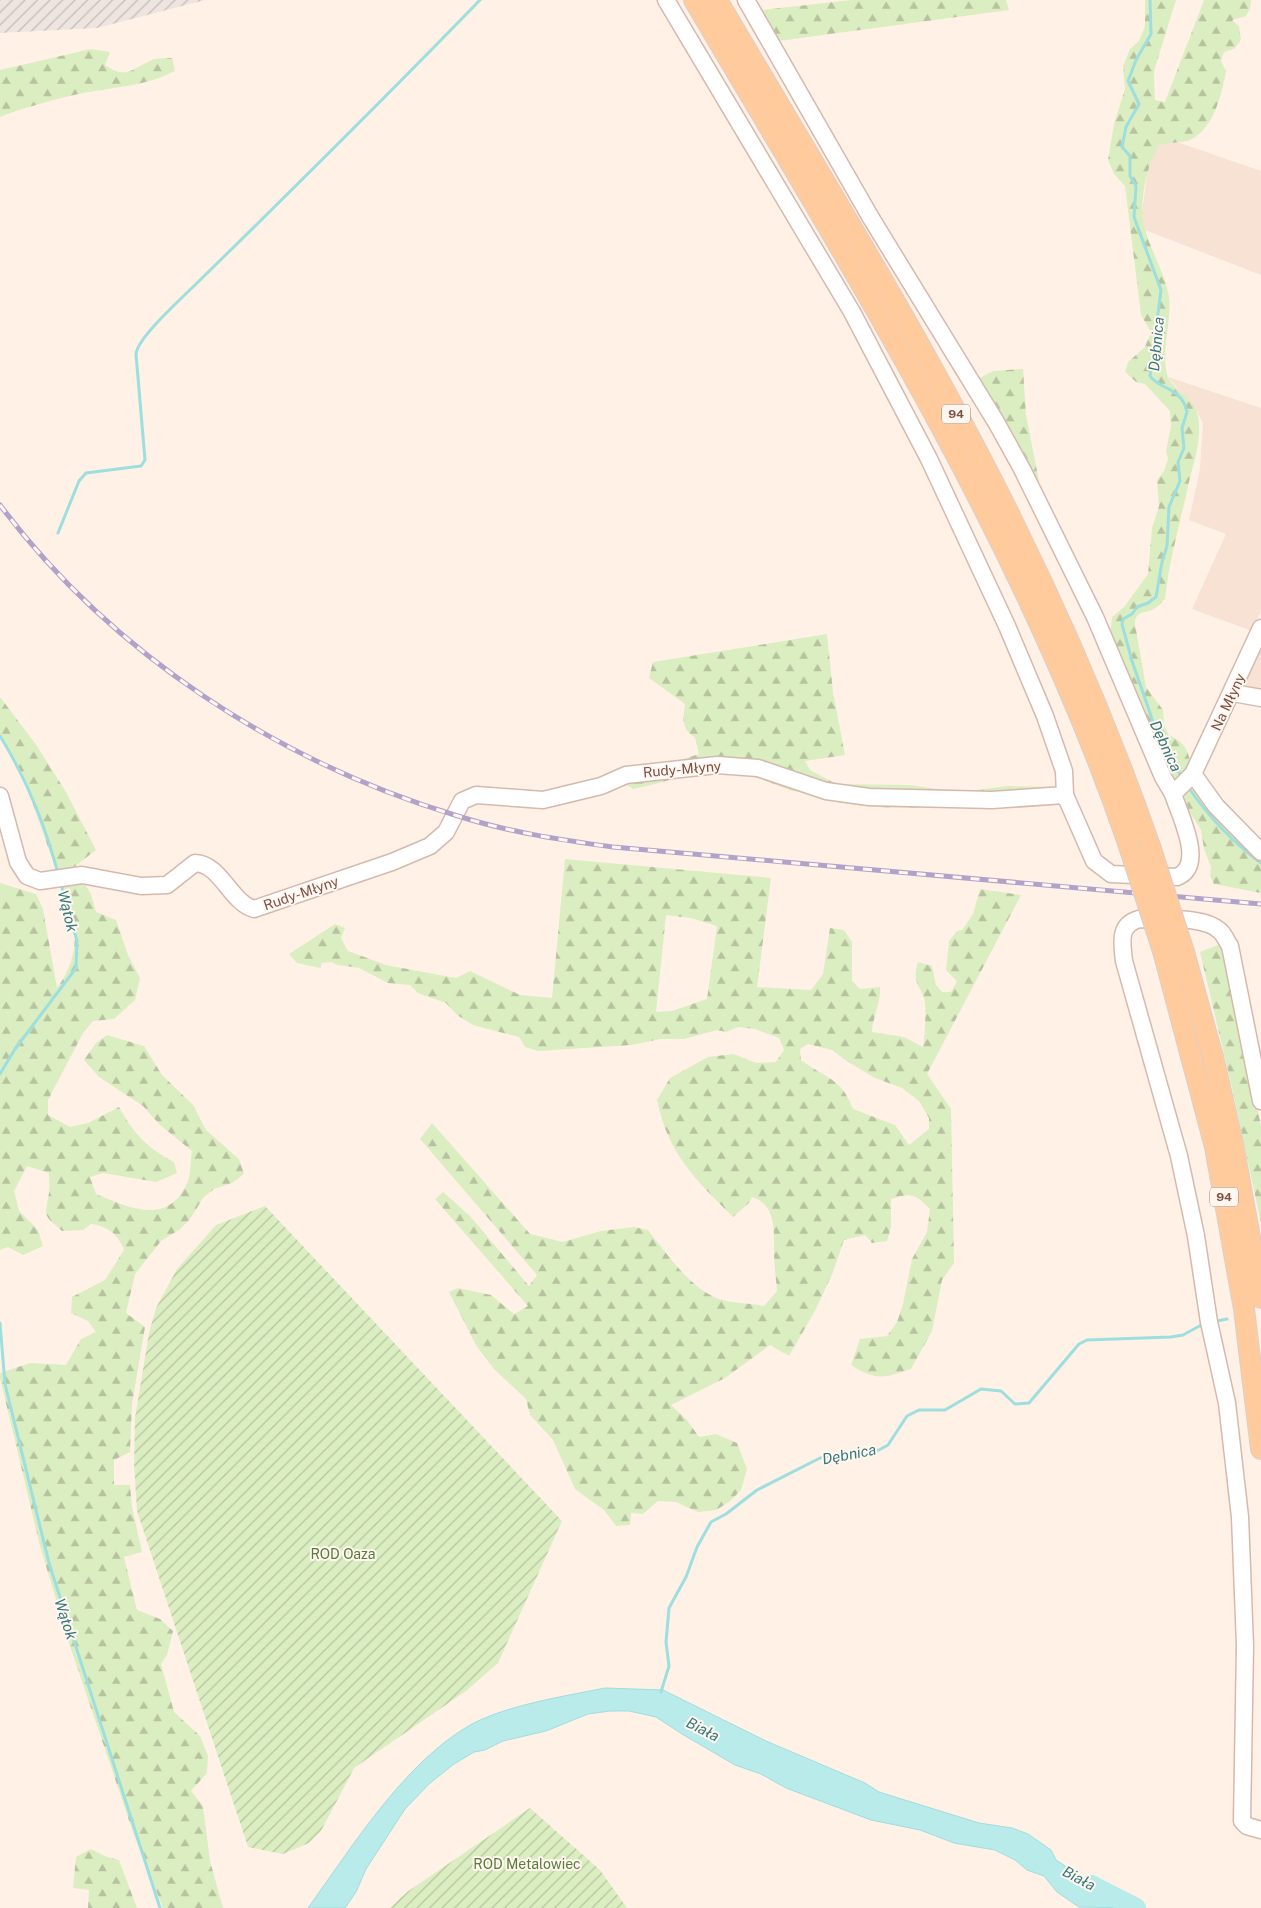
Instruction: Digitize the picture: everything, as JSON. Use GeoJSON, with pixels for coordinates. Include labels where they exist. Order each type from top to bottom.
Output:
{"type":"FeatureCollection","features":[{"type":"Feature","properties":{"kind":"main road","name":"94"},"geometry":{"type":"LineString","coordinates":[[694,0],[917,382],[997,532],[1035,610],[1098,761],[1129,846],[1163,951],[1215,1146],[1244,1309],[1261,1449]]}},
{"type":"Feature","properties":{"kind":"main road","name":"94"},"geometry":{"type":"LineString","coordinates":[[717,0],[933,371],[1013,520],[1082,670],[1117,754],[1152,849],[1184,952],[1213,1057],[1233,1144],[1261,1298]]}},
{"type":"Feature","properties":{"kind":"street"},"geometry":{"type":"LineString","coordinates":[[666,0],[852,312],[929,459],[1007,626],[1045,716],[1064,771],[1065,795],[1094,861],[1111,874],[1177,877],[1185,874],[1191,863],[1191,852],[1173,794],[1163,777],[1095,617],[1022,469],[996,422],[871,218],[746,0]]}},
{"type":"Feature","properties":{"kind":"street","name":"Na Młyny"},"geometry":{"type":"LineString","coordinates":[[1193,774],[1233,693],[1261,628]]}},
{"type":"Feature","properties":{"kind":"street"},"geometry":{"type":"LineString","coordinates":[[1233,693],[1261,698]]}},
{"type":"Feature","properties":{"kind":"street","name":"Rudy-Młyny"},"geometry":{"type":"LineString","coordinates":[[0,796],[18,862],[27,876],[40,881],[82,875],[112,879],[141,886],[167,885],[195,863],[202,863],[211,868],[243,906],[254,909],[392,862],[430,846],[446,832],[462,801],[476,795],[543,800],[601,786],[626,775],[678,767],[717,764],[758,768],[826,791],[869,797],[992,800],[1065,795]]}},
{"type":"Feature","properties":{"kind":"street"},"geometry":{"type":"LineString","coordinates":[[1173,794],[1193,774],[1216,806],[1261,852]]}},
{"type":"Feature","properties":{"kind":"street"},"geometry":{"type":"LineString","coordinates":[[1261,1101],[1230,946],[1222,932],[1210,924],[1200,922],[1139,918],[1132,921],[1125,928],[1121,939],[1124,961],[1179,1156],[1196,1236],[1209,1322],[1227,1403],[1240,1517],[1245,1645],[1242,1821],[1246,1826],[1261,1830]]}},
{"type":"Feature","properties":{"kind":"shaded area"},"geometry":{"type":"Polygon","coordinates":[[[0,0],[205,0],[97,28],[0,33],[0,0]]]}},
{"type":"Feature","properties":{"kind":"shaded area"},"geometry":{"type":"Polygon","coordinates":[[[1174,141],[1261,171],[1261,275],[1145,230],[1142,213],[1147,176],[1153,155],[1159,145],[1174,141]]]}},
{"type":"Feature","properties":{"kind":"shaded area"},"geometry":{"type":"Polygon","coordinates":[[[1168,377],[1261,408],[1261,610],[1252,631],[1192,609],[1226,534],[1189,520],[1200,469],[1203,424],[1197,411],[1168,377]]]}},
{"type":"Feature","properties":{"kind":"shaded area"},"geometry":{"type":"Polygon","coordinates":[[[1261,642],[1261,693],[1240,691],[1261,642]]]}},
{"type":"Feature","properties":{"kind":"green space"},"geometry":{"type":"Polygon","coordinates":[[[851,0],[1006,0],[1009,10],[771,42],[754,11],[851,0]]]}},
{"type":"Feature","properties":{"kind":"green space"},"geometry":{"type":"Polygon","coordinates":[[[1145,0],[1176,0],[1154,71],[1155,100],[1165,102],[1204,0],[1251,0],[1250,9],[1246,16],[1232,20],[1239,26],[1241,40],[1234,49],[1224,52],[1221,61],[1226,71],[1216,110],[1211,119],[1198,135],[1190,140],[1159,145],[1150,164],[1144,186],[1142,208],[1145,229],[1169,297],[1165,359],[1168,377],[1174,386],[1195,407],[1199,422],[1198,442],[1172,558],[1165,599],[1154,609],[1138,615],[1135,620],[1146,687],[1163,710],[1164,725],[1169,735],[1182,743],[1190,759],[1191,765],[1176,780],[1169,779],[1110,637],[1112,617],[1124,607],[1148,574],[1152,528],[1159,506],[1157,480],[1164,471],[1168,459],[1166,451],[1171,426],[1170,411],[1145,384],[1136,382],[1125,372],[1128,362],[1145,347],[1151,332],[1141,315],[1125,186],[1114,174],[1108,160],[1114,124],[1125,89],[1123,66],[1130,49],[1139,41],[1145,26],[1145,0]]]}},
{"type":"Feature","properties":{"kind":"green space"},"geometry":{"type":"Polygon","coordinates":[[[91,49],[110,52],[105,65],[119,72],[129,72],[159,58],[172,58],[175,71],[144,82],[68,96],[0,117],[0,70],[91,49]]]}},
{"type":"Feature","properties":{"kind":"green space"},"geometry":{"type":"Polygon","coordinates":[[[1023,369],[1026,415],[1039,481],[1031,486],[972,382],[993,371],[1023,369]]]}},
{"type":"Feature","properties":{"kind":"green space"},"geometry":{"type":"Polygon","coordinates":[[[827,634],[833,692],[845,755],[805,761],[810,770],[836,784],[909,785],[960,792],[1008,786],[1054,787],[1054,795],[973,804],[892,808],[838,802],[833,794],[806,785],[800,792],[743,773],[734,772],[722,771],[696,774],[633,789],[619,780],[699,754],[695,738],[686,730],[683,719],[685,704],[649,678],[653,662],[827,634]]]}},
{"type":"Feature","properties":{"kind":"green space"},"geometry":{"type":"Polygon","coordinates":[[[0,697],[37,746],[66,792],[96,850],[74,867],[91,894],[96,912],[116,920],[128,955],[140,978],[135,1000],[114,1019],[93,1021],[83,1033],[48,1100],[48,1115],[70,1127],[88,1123],[119,1107],[136,1133],[149,1146],[174,1162],[177,1173],[156,1182],[103,1173],[90,1177],[96,1194],[122,1204],[147,1210],[159,1209],[170,1204],[180,1195],[188,1181],[192,1151],[160,1125],[143,1106],[99,1077],[84,1060],[96,1043],[107,1035],[144,1046],[162,1075],[193,1105],[206,1130],[239,1159],[244,1174],[232,1183],[214,1189],[203,1198],[190,1219],[179,1230],[161,1241],[135,1274],[126,1313],[145,1327],[132,1404],[130,1452],[114,1460],[114,1485],[130,1485],[132,1507],[142,1552],[124,1557],[137,1610],[160,1619],[173,1631],[167,1655],[161,1664],[174,1712],[200,1736],[208,1756],[207,1773],[191,1791],[203,1806],[210,1861],[223,1908],[163,1908],[133,1832],[69,1643],[40,1546],[0,1378],[0,1373],[30,1363],[66,1365],[81,1339],[96,1332],[88,1321],[71,1313],[72,1297],[105,1280],[124,1250],[119,1239],[112,1232],[102,1227],[91,1224],[83,1230],[62,1231],[46,1215],[49,1173],[27,1166],[14,1191],[19,1211],[38,1230],[43,1246],[23,1255],[8,1247],[0,1250],[0,883],[36,894],[43,909],[57,988],[70,966],[74,950],[75,924],[28,790],[18,765],[0,736],[0,697]]]}},
{"type":"Feature","properties":{"kind":"green space"},"geometry":{"type":"Polygon","coordinates":[[[1196,785],[1261,856],[1261,893],[1214,884],[1210,876],[1211,867],[1204,849],[1201,830],[1189,811],[1183,793],[1196,785]]]}},
{"type":"Feature","properties":{"kind":"green space"},"geometry":{"type":"Polygon","coordinates":[[[565,859],[771,878],[757,987],[811,990],[823,974],[830,928],[844,930],[852,942],[852,981],[860,989],[880,987],[872,1032],[904,1037],[923,1047],[925,1003],[916,981],[918,962],[932,966],[936,985],[942,992],[951,992],[957,981],[946,970],[949,941],[957,931],[962,930],[973,914],[980,889],[1021,895],[927,1074],[951,1109],[954,1263],[942,1280],[932,1331],[911,1369],[887,1376],[874,1376],[851,1365],[860,1339],[887,1336],[897,1322],[903,1304],[912,1259],[927,1232],[930,1209],[917,1197],[908,1195],[898,1197],[891,1199],[891,1227],[887,1241],[872,1243],[865,1235],[844,1240],[833,1272],[816,1309],[789,1356],[770,1345],[725,1378],[671,1405],[687,1420],[699,1437],[716,1434],[737,1443],[747,1469],[741,1490],[729,1502],[716,1510],[698,1512],[676,1502],[658,1501],[643,1514],[631,1513],[630,1525],[616,1526],[604,1510],[575,1489],[553,1440],[530,1415],[526,1399],[494,1369],[477,1347],[449,1292],[458,1288],[491,1295],[514,1314],[528,1306],[435,1199],[443,1192],[470,1216],[529,1286],[537,1275],[420,1139],[432,1123],[530,1234],[563,1242],[601,1231],[634,1227],[648,1230],[686,1276],[704,1291],[725,1301],[764,1306],[777,1291],[773,1227],[770,1212],[760,1201],[752,1197],[749,1203],[733,1217],[685,1165],[668,1136],[657,1100],[670,1078],[708,1057],[734,1054],[756,1063],[776,1062],[784,1050],[779,1038],[755,1029],[738,1027],[726,1032],[717,1030],[684,1039],[661,1039],[631,1045],[538,1051],[525,1047],[519,1037],[473,1025],[457,1015],[446,1003],[418,993],[410,985],[388,983],[359,968],[331,962],[322,963],[320,968],[297,963],[289,954],[335,924],[345,928],[341,938],[348,951],[386,965],[456,978],[470,971],[520,995],[552,998],[565,859]],[[666,915],[656,1012],[672,1011],[707,999],[717,926],[691,918],[666,915]],[[808,1044],[800,1049],[801,1060],[838,1084],[853,1109],[895,1125],[909,1145],[929,1129],[929,1118],[919,1101],[902,1088],[875,1078],[832,1050],[808,1044]]]}},
{"type":"Feature","properties":{"kind":"green space"},"geometry":{"type":"Polygon","coordinates":[[[1223,943],[1261,1126],[1261,1223],[1200,952],[1223,943]]]}},
{"type":"Feature","properties":{"kind":"green space","name":"ROD Oaza"},"geometry":{"type":"Polygon","coordinates":[[[265,1206],[562,1521],[498,1663],[466,1691],[354,1768],[321,1831],[309,1843],[283,1854],[248,1847],[137,1511],[134,1464],[135,1418],[149,1333],[156,1308],[177,1269],[216,1225],[265,1206]]]}},
{"type":"Feature","properties":{"kind":"green space","name":"ROD Metalowiec"},"geometry":{"type":"Polygon","coordinates":[[[530,1808],[600,1870],[627,1908],[390,1908],[407,1892],[530,1808]]]}},
{"type":"Feature","properties":{"kind":"green space"},"geometry":{"type":"Polygon","coordinates":[[[91,1849],[107,1857],[119,1860],[137,1908],[88,1908],[89,1890],[73,1888],[76,1857],[91,1849]]]}},
{"type":"Feature","properties":{"kind":"water"},"geometry":{"type":"Polygon","coordinates":[[[605,1688],[663,1690],[766,1741],[865,1783],[879,1792],[979,1823],[1012,1828],[1028,1834],[1051,1850],[1056,1860],[1082,1877],[1105,1887],[1115,1898],[1136,1908],[1079,1907],[1057,1892],[1044,1876],[1027,1870],[1015,1860],[995,1850],[954,1843],[920,1830],[871,1820],[786,1788],[761,1774],[735,1765],[656,1717],[629,1711],[610,1711],[588,1714],[546,1731],[503,1741],[485,1750],[474,1752],[454,1764],[429,1784],[405,1809],[366,1869],[356,1892],[345,1908],[308,1908],[381,1807],[424,1760],[448,1740],[472,1724],[502,1711],[605,1688]]]}},
{"type":"Feature","properties":{"kind":"waterway"},"geometry":{"type":"LineString","coordinates":[[58,533],[79,481],[86,473],[141,466],[145,460],[136,354],[144,338],[172,307],[339,143],[480,0]]}},
{"type":"Feature","properties":{"kind":"waterway","name":"Dębnica"},"geometry":{"type":"LineString","coordinates":[[1150,0],[1151,34],[1136,60],[1128,81],[1139,104],[1126,127],[1122,147],[1130,156],[1130,176],[1136,186],[1134,217],[1161,290],[1150,376],[1158,384],[1175,393],[1184,404],[1187,412],[1182,428],[1184,448],[1178,462],[1180,481],[1169,507],[1167,546],[1162,562],[1156,597],[1148,603],[1137,607],[1132,614],[1123,619],[1122,624],[1132,661],[1158,736],[1182,778]]}},
{"type":"Feature","properties":{"kind":"waterway","name":"Wątok"},"geometry":{"type":"LineString","coordinates":[[0,736],[34,802],[58,873]]}},
{"type":"Feature","properties":{"kind":"waterway","name":"Dębnica"},"geometry":{"type":"LineString","coordinates":[[1188,787],[1204,809],[1222,828],[1261,863]]}},
{"type":"Feature","properties":{"kind":"waterway","name":"Wątok"},"geometry":{"type":"LineString","coordinates":[[0,1074],[15,1049],[76,968],[77,941],[61,884]]}},
{"type":"Feature","properties":{"kind":"waterway","name":"Dębnica"},"geometry":{"type":"LineString","coordinates":[[1217,1321],[1227,1319]]}},
{"type":"Feature","properties":{"kind":"waterway","name":"Wątok"},"geometry":{"type":"LineString","coordinates":[[0,1323],[5,1384],[49,1563],[160,1908]]}},
{"type":"Feature","properties":{"kind":"waterway","name":"Dębnica"},"geometry":{"type":"LineString","coordinates":[[661,1692],[669,1666],[666,1642],[669,1608],[686,1577],[697,1547],[711,1522],[726,1514],[757,1490],[820,1458],[879,1450],[888,1445],[907,1416],[919,1410],[945,1410],[981,1389],[1001,1391],[1015,1404],[1029,1403],[1079,1344],[1087,1340],[1171,1337],[1183,1335],[1203,1324]]}},
{"type":"Feature","properties":{"kind":"waterway","name":"Biała"},"geometry":{"type":"LineString","coordinates":[[1091,1885],[1136,1908]]}},
{"type":"Feature","properties":{"kind":"railway"},"geometry":{"type":"LineString","coordinates":[[0,505],[45,559],[94,609],[147,655],[204,696],[264,734],[327,766],[392,794],[458,816],[515,831],[613,847],[1261,904]]}}]}
